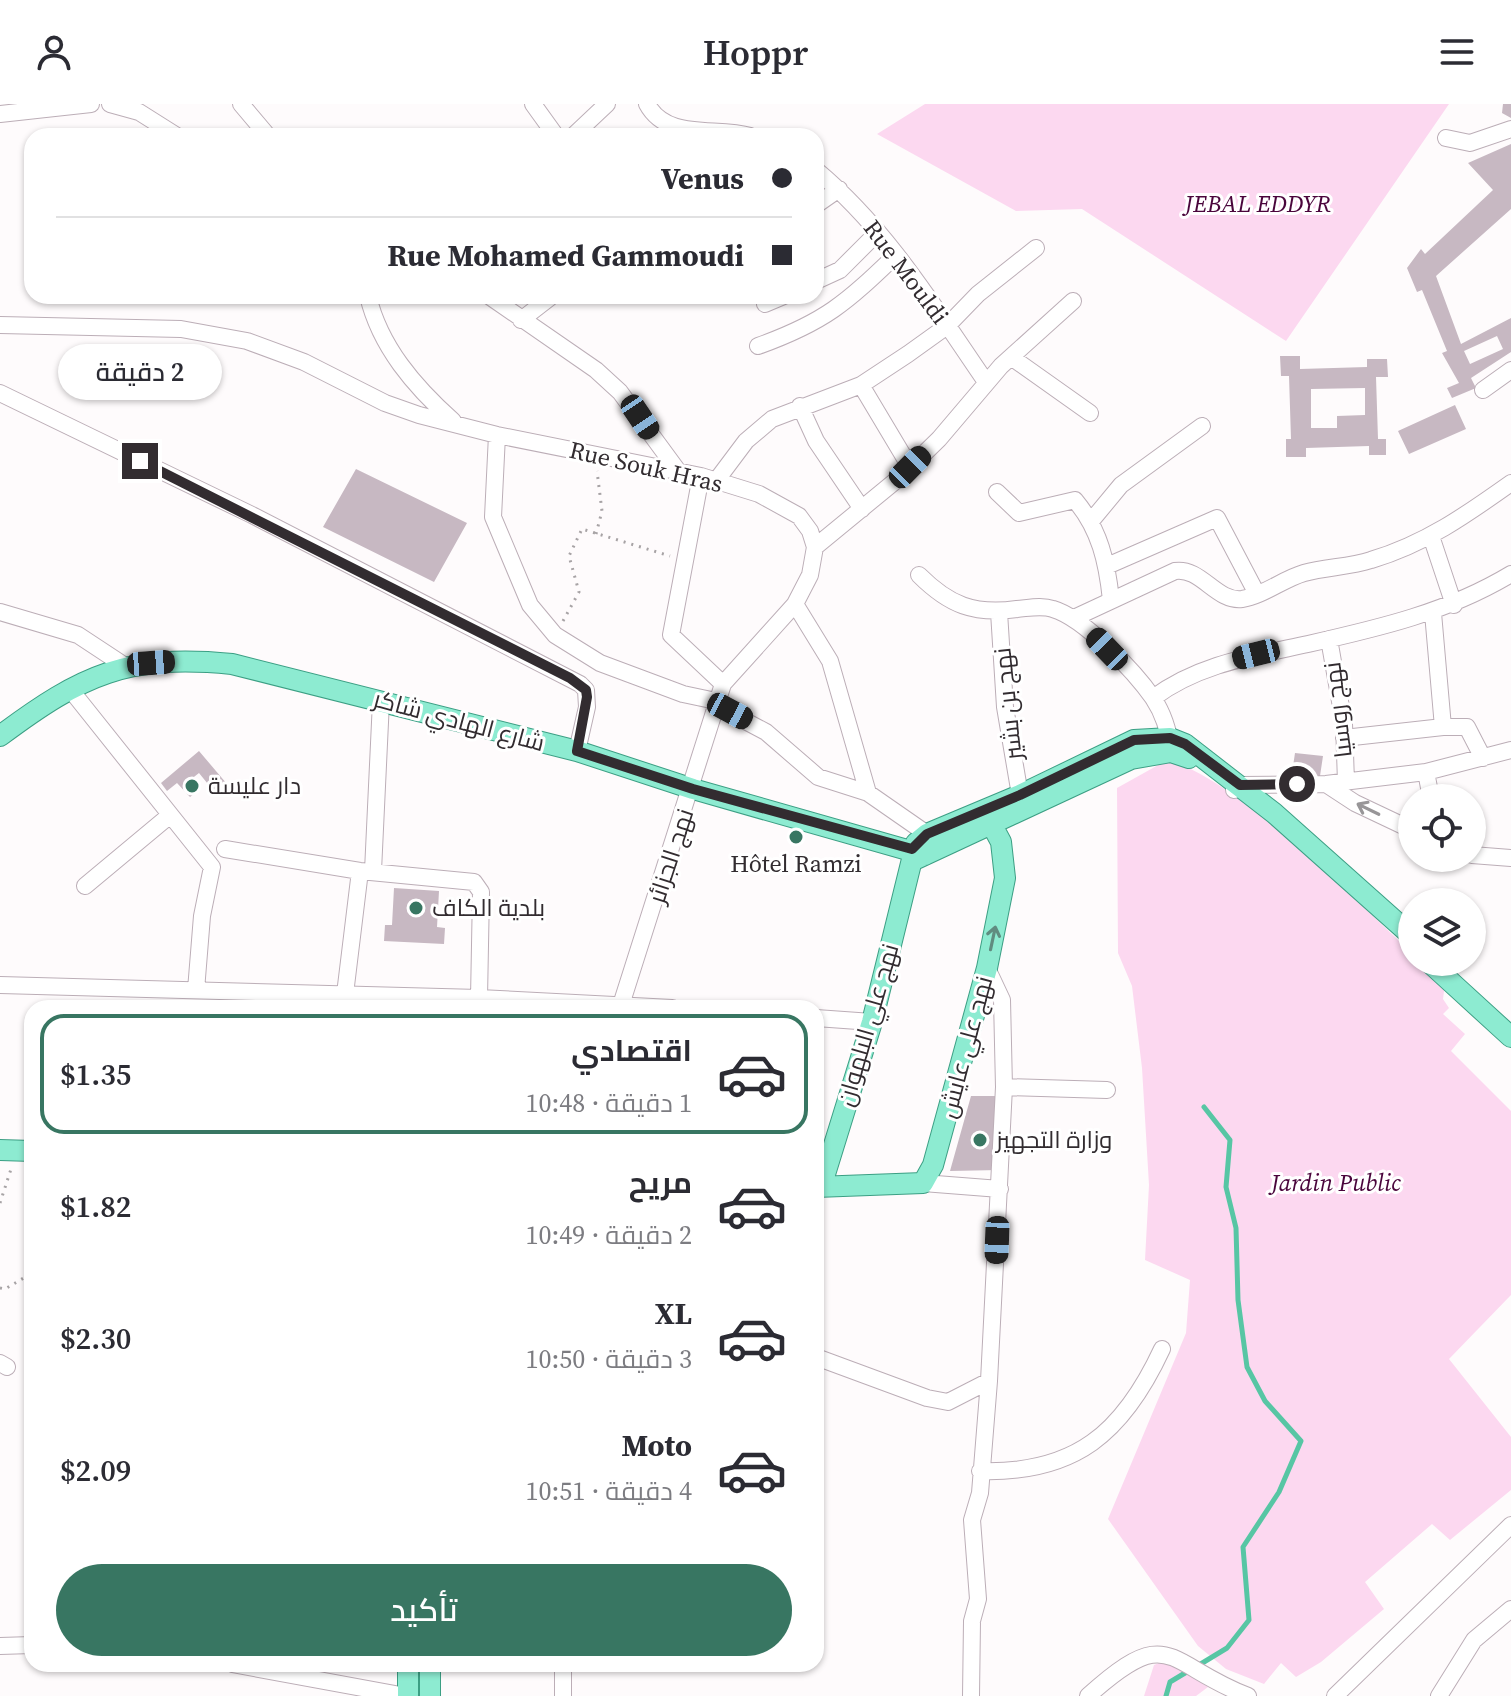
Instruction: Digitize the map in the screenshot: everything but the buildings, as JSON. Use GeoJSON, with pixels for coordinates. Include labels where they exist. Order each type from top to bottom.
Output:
{"type":"FeatureCollection","features":[{"type":"Feature","properties":{"kind":"main road","name":"شارع الهادي شاكر"},"geometry":{"type":"LineString","coordinates":[[0,736],[70,689],[125,666],[188,660],[232,664],[577,751],[693,789],[919,850]]}},
{"type":"Feature","properties":{"kind":"main road"},"geometry":{"type":"LineString","coordinates":[[987,818],[1020,795],[1134,740],[1170,745],[1236,788],[1398,924]]}},
{"type":"Feature","properties":{"kind":"main road"},"geometry":{"type":"LineString","coordinates":[[919,850],[987,818],[1170,745]]}},
{"type":"Feature","properties":{"kind":"main road"},"geometry":{"type":"LineString","coordinates":[[1236,788],[1398,933]]}},
{"type":"Feature","properties":{"kind":"main road","name":"نهج علي عايش"},"geometry":{"type":"LineString","coordinates":[[923,1183],[940,1148],[987,968],[1005,878],[1004,854],[987,818]]}},
{"type":"Feature","properties":{"kind":"main road","name":"نهج علي البلهوان"},"geometry":{"type":"LineString","coordinates":[[824,1169],[872,1022],[919,850]]}},
{"type":"Feature","properties":{"kind":"main road"},"geometry":{"type":"LineString","coordinates":[[1444,976],[1511,1037]]}},
{"type":"Feature","properties":{"kind":"main road"},"geometry":{"type":"LineString","coordinates":[[1457,976],[1511,1024]]}},
{"type":"Feature","properties":{"kind":"main road"},"geometry":{"type":"LineString","coordinates":[[824,1187],[923,1183]]}},
{"type":"Feature","properties":{"kind":"main road"},"geometry":{"type":"LineString","coordinates":[[407,1696],[408,1672]]}},
{"type":"Feature","properties":{"kind":"main road"},"geometry":{"type":"LineString","coordinates":[[430,1672],[430,1696]]}},
{"type":"Feature","properties":{"kind":"street"},"geometry":{"type":"LineString","coordinates":[[0,114],[91,104]]}},
{"type":"Feature","properties":{"kind":"street"},"geometry":{"type":"LineString","coordinates":[[110,104],[139,112],[164,128]]}},
{"type":"Feature","properties":{"kind":"street"},"geometry":{"type":"LineString","coordinates":[[241,104],[261,128]]}},
{"type":"Feature","properties":{"kind":"street"},"geometry":{"type":"LineString","coordinates":[[533,104],[550,128]]}},
{"type":"Feature","properties":{"kind":"street"},"geometry":{"type":"LineString","coordinates":[[582,128],[607,104]]}},
{"type":"Feature","properties":{"kind":"street"},"geometry":{"type":"LineString","coordinates":[[650,108],[662,122],[674,128]]}},
{"type":"Feature","properties":{"kind":"street"},"geometry":{"type":"LineString","coordinates":[[1446,138],[1470,143],[1511,129]]}},
{"type":"Feature","properties":{"kind":"street","name":"Rue Mouldi"},"geometry":{"type":"LineString","coordinates":[[824,177],[878,232],[986,382]]}},
{"type":"Feature","properties":{"kind":"street"},"geometry":{"type":"LineString","coordinates":[[824,199],[839,189]]}},
{"type":"Feature","properties":{"kind":"street"},"geometry":{"type":"LineString","coordinates":[[824,277],[840,270],[878,232]]}},
{"type":"Feature","properties":{"kind":"street"},"geometry":{"type":"LineString","coordinates":[[723,684],[671,635],[684,560],[708,478],[772,419],[861,385],[947,326],[978,294],[1036,248]]}},
{"type":"Feature","properties":{"kind":"street"},"geometry":{"type":"LineString","coordinates":[[758,346],[808,328],[848,301],[896,255]]}},
{"type":"Feature","properties":{"kind":"street"},"geometry":{"type":"LineString","coordinates":[[815,547],[910,467],[986,382],[1073,301]]}},
{"type":"Feature","properties":{"kind":"street"},"geometry":{"type":"LineString","coordinates":[[371,304],[386,343],[408,376],[454,422]]}},
{"type":"Feature","properties":{"kind":"street"},"geometry":{"type":"LineString","coordinates":[[500,304],[596,370],[620,392],[678,471]]}},
{"type":"Feature","properties":{"kind":"street"},"geometry":{"type":"LineString","coordinates":[[521,320],[542,304]]}},
{"type":"Feature","properties":{"kind":"street","name":"Rue Souk Hras"},"geometry":{"type":"LineString","coordinates":[[0,325],[181,329],[247,341],[304,362],[385,403],[497,435],[708,478],[783,505],[805,524],[815,547]]}},
{"type":"Feature","properties":{"kind":"street"},"geometry":{"type":"LineString","coordinates":[[1011,357],[1090,413]]}},
{"type":"Feature","properties":{"kind":"street"},"geometry":{"type":"LineString","coordinates":[[1483,390],[1511,370]]}},
{"type":"Feature","properties":{"kind":"street"},"geometry":{"type":"LineString","coordinates":[[861,385],[910,467]]}},
{"type":"Feature","properties":{"kind":"street"},"geometry":{"type":"LineString","coordinates":[[0,393],[252,515],[580,684],[586,690],[587,707],[577,751]]}},
{"type":"Feature","properties":{"kind":"street"},"geometry":{"type":"LineString","coordinates":[[800,406],[816,441],[862,509]]}},
{"type":"Feature","properties":{"kind":"street"},"geometry":{"type":"LineString","coordinates":[[1092,520],[1121,485],[1202,426]]}},
{"type":"Feature","properties":{"kind":"street"},"geometry":{"type":"LineString","coordinates":[[497,435],[493,517],[530,605],[555,635],[600,663],[715,703],[766,732],[818,777],[868,793]]}},
{"type":"Feature","properties":{"kind":"street"},"geometry":{"type":"LineString","coordinates":[[1074,618],[1182,570],[1229,597],[1244,599],[1302,574],[1367,561],[1431,536],[1508,490]]}},
{"type":"Feature","properties":{"kind":"street"},"geometry":{"type":"LineString","coordinates":[[997,492],[1019,513],[1075,500],[1092,520],[1107,566],[1111,600]]}},
{"type":"Feature","properties":{"kind":"street"},"geometry":{"type":"LineString","coordinates":[[1107,566],[1217,518],[1257,594]]}},
{"type":"Feature","properties":{"kind":"street"},"geometry":{"type":"LineString","coordinates":[[1431,536],[1454,605]]}},
{"type":"Feature","properties":{"kind":"street","name":"نهج الجزائر"},"geometry":{"type":"LineString","coordinates":[[623,1000],[693,789],[715,703],[723,684],[795,604],[810,575],[815,547]]}},
{"type":"Feature","properties":{"kind":"street"},"geometry":{"type":"LineString","coordinates":[[1153,698],[1179,680],[1217,666],[1433,613],[1511,574]]}},
{"type":"Feature","properties":{"kind":"street"},"geometry":{"type":"LineString","coordinates":[[919,575],[955,605],[999,612],[1036,607],[1053,609],[1074,618],[1153,698],[1170,745]]}},
{"type":"Feature","properties":{"kind":"street"},"geometry":{"type":"LineString","coordinates":[[795,604],[830,661],[868,793],[919,850]]}},
{"type":"Feature","properties":{"kind":"street"},"geometry":{"type":"LineString","coordinates":[[0,612],[78,635],[125,666]]}},
{"type":"Feature","properties":{"kind":"street","name":"نهج بن بشير"},"geometry":{"type":"LineString","coordinates":[[999,612],[1005,707],[1020,795]]}},
{"type":"Feature","properties":{"kind":"street"},"geometry":{"type":"LineString","coordinates":[[1433,613],[1443,727]]}},
{"type":"Feature","properties":{"kind":"street","name":"نهج روسيا"},"geometry":{"type":"LineString","coordinates":[[1329,639],[1344,738],[1346,782]]}},
{"type":"Feature","properties":{"kind":"street"},"geometry":{"type":"LineString","coordinates":[[70,689],[212,867],[202,916],[196,990]]}},
{"type":"Feature","properties":{"kind":"street"},"geometry":{"type":"LineString","coordinates":[[345,994],[366,871],[381,701]]}},
{"type":"Feature","properties":{"kind":"street"},"geometry":{"type":"LineString","coordinates":[[1344,738],[1467,727],[1483,758]]}},
{"type":"Feature","properties":{"kind":"street"},"geometry":{"type":"LineString","coordinates":[[1236,788],[1326,784],[1426,772],[1511,750]]}},
{"type":"Feature","properties":{"kind":"street"},"geometry":{"type":"LineString","coordinates":[[1426,772],[1428,784]]}},
{"type":"Feature","properties":{"kind":"street"},"geometry":{"type":"LineString","coordinates":[[1326,784],[1355,803],[1398,823]]}},
{"type":"Feature","properties":{"kind":"street"},"geometry":{"type":"LineString","coordinates":[[85,886],[169,816]]}},
{"type":"Feature","properties":{"kind":"street"},"geometry":{"type":"LineString","coordinates":[[225,849],[366,871],[467,879],[479,887],[479,998]]}},
{"type":"Feature","properties":{"kind":"street"},"geometry":{"type":"LineString","coordinates":[[1486,856],[1511,858]]}},
{"type":"Feature","properties":{"kind":"street"},"geometry":{"type":"LineString","coordinates":[[971,1696],[971,1629],[978,1599],[972,1520],[980,1493],[989,1381],[1004,1087],[1002,1000],[987,968]]}},
{"type":"Feature","properties":{"kind":"street"},"geometry":{"type":"LineString","coordinates":[[0,985],[488,1000]]}},
{"type":"Feature","properties":{"kind":"street"},"geometry":{"type":"LineString","coordinates":[[824,1019],[872,1022]]}},
{"type":"Feature","properties":{"kind":"street"},"geometry":{"type":"LineString","coordinates":[[1004,1087],[1107,1090]]}},
{"type":"Feature","properties":{"kind":"street"},"geometry":{"type":"LineString","coordinates":[[923,1183],[1000,1189]]}},
{"type":"Feature","properties":{"kind":"street"},"geometry":{"type":"LineString","coordinates":[[980,1471],[1019,1473],[1062,1462],[1114,1425],[1142,1392],[1162,1349]]}},
{"type":"Feature","properties":{"kind":"street"},"geometry":{"type":"LineString","coordinates":[[824,1360],[927,1398],[948,1402],[989,1381]]}},
{"type":"Feature","properties":{"kind":"street"},"geometry":{"type":"LineString","coordinates":[[1335,1696],[1511,1525]]}},
{"type":"Feature","properties":{"kind":"street"},"geometry":{"type":"LineString","coordinates":[[1439,1696],[1474,1640],[1511,1609]]}},
{"type":"Feature","properties":{"kind":"street"},"geometry":{"type":"LineString","coordinates":[[0,1646],[24,1645]]}},
{"type":"Feature","properties":{"kind":"street"},"geometry":{"type":"LineString","coordinates":[[1088,1696],[1142,1656],[1156,1652],[1178,1658],[1212,1682],[1248,1696]]}},
{"type":"Feature","properties":{"kind":"street"},"geometry":{"type":"LineString","coordinates":[[276,1672],[407,1696]]}},
{"type":"Feature","properties":{"kind":"street"},"geometry":{"type":"LineString","coordinates":[[563,1672],[563,1696]]}},
{"type":"Feature","properties":{"kind":"path"},"geometry":{"type":"LineString","coordinates":[[594,455],[602,511],[596,534]]}},
{"type":"Feature","properties":{"kind":"path"},"geometry":{"type":"LineString","coordinates":[[555,635],[579,592],[569,556],[582,529],[684,560]]}},
{"type":"Feature","properties":{"kind":"path"},"geometry":{"type":"LineString","coordinates":[[0,1203],[16,1151]]}},
{"type":"Feature","properties":{"kind":"path"},"geometry":{"type":"LineString","coordinates":[[0,1288],[5,1289],[24,1278]]}},
{"type":"Feature","properties":{"kind":"green space","name":"JEBAL EDDYR"},"geometry":{"type":"Polygon","coordinates":[[[925,104],[1449,104],[1286,341],[1082,209],[1016,211],[877,134],[925,104]]]}},
{"type":"Feature","properties":{"kind":"green space","name":"Jardin Public"},"geometry":{"type":"Polygon","coordinates":[[[1169,759],[1202,775],[1266,819],[1398,940],[1398,976],[1437,976],[1445,984],[1443,999],[1449,1008],[1443,1014],[1465,1034],[1451,1051],[1511,1111],[1511,1295],[1449,1359],[1511,1437],[1511,1490],[1450,1540],[1432,1524],[1365,1582],[1384,1609],[1321,1662],[1296,1677],[1281,1663],[1264,1684],[1226,1669],[1198,1646],[1108,1519],[1186,1333],[1190,1280],[1145,1260],[1149,1185],[1142,1068],[1132,986],[1118,953],[1117,788],[1169,759]]]}},
{"type":"Feature","properties":{"kind":"green space"},"geometry":{"type":"Polygon","coordinates":[[[1166,1660],[1208,1687],[1196,1696],[1144,1696],[1154,1665],[1166,1660]]]}},
{"type":"Feature","properties":{"kind":"waterway"},"geometry":{"type":"LineString","coordinates":[[1199,1665],[1227,1648],[1249,1620],[1243,1547],[1279,1492],[1301,1441],[1265,1401],[1247,1367],[1238,1300],[1236,1228],[1226,1187],[1230,1140],[1204,1107]]}},
{"type":"Feature","properties":{"kind":"waterway"},"geometry":{"type":"LineString","coordinates":[[1166,1696],[1170,1682],[1190,1670]]}},
{"type":"Feature","properties":{"kind":"place","name":"دار عليسة"},"geometry":{"type":"Point","coordinates":[192,786]}},
{"type":"Feature","properties":{"kind":"place","name":"Hôtel Ramzi"},"geometry":{"type":"Point","coordinates":[796,837]}},
{"type":"Feature","properties":{"kind":"place","name":"بلدية الكاف"},"geometry":{"type":"Point","coordinates":[416,908]}},
{"type":"Feature","properties":{"kind":"place","name":"وزارة التجهيز"},"geometry":{"type":"Point","coordinates":[980,1140]}},
{"type":"Feature","properties":{"kind":"route"},"geometry":{"type":"LineString","coordinates":[[140,461],[570,678],[586,690],[587,697],[577,751],[693,789],[912,849],[927,834],[1020,795],[1134,740],[1151,737],[1170,738],[1185,744],[1240,785],[1297,784]]}}]}
